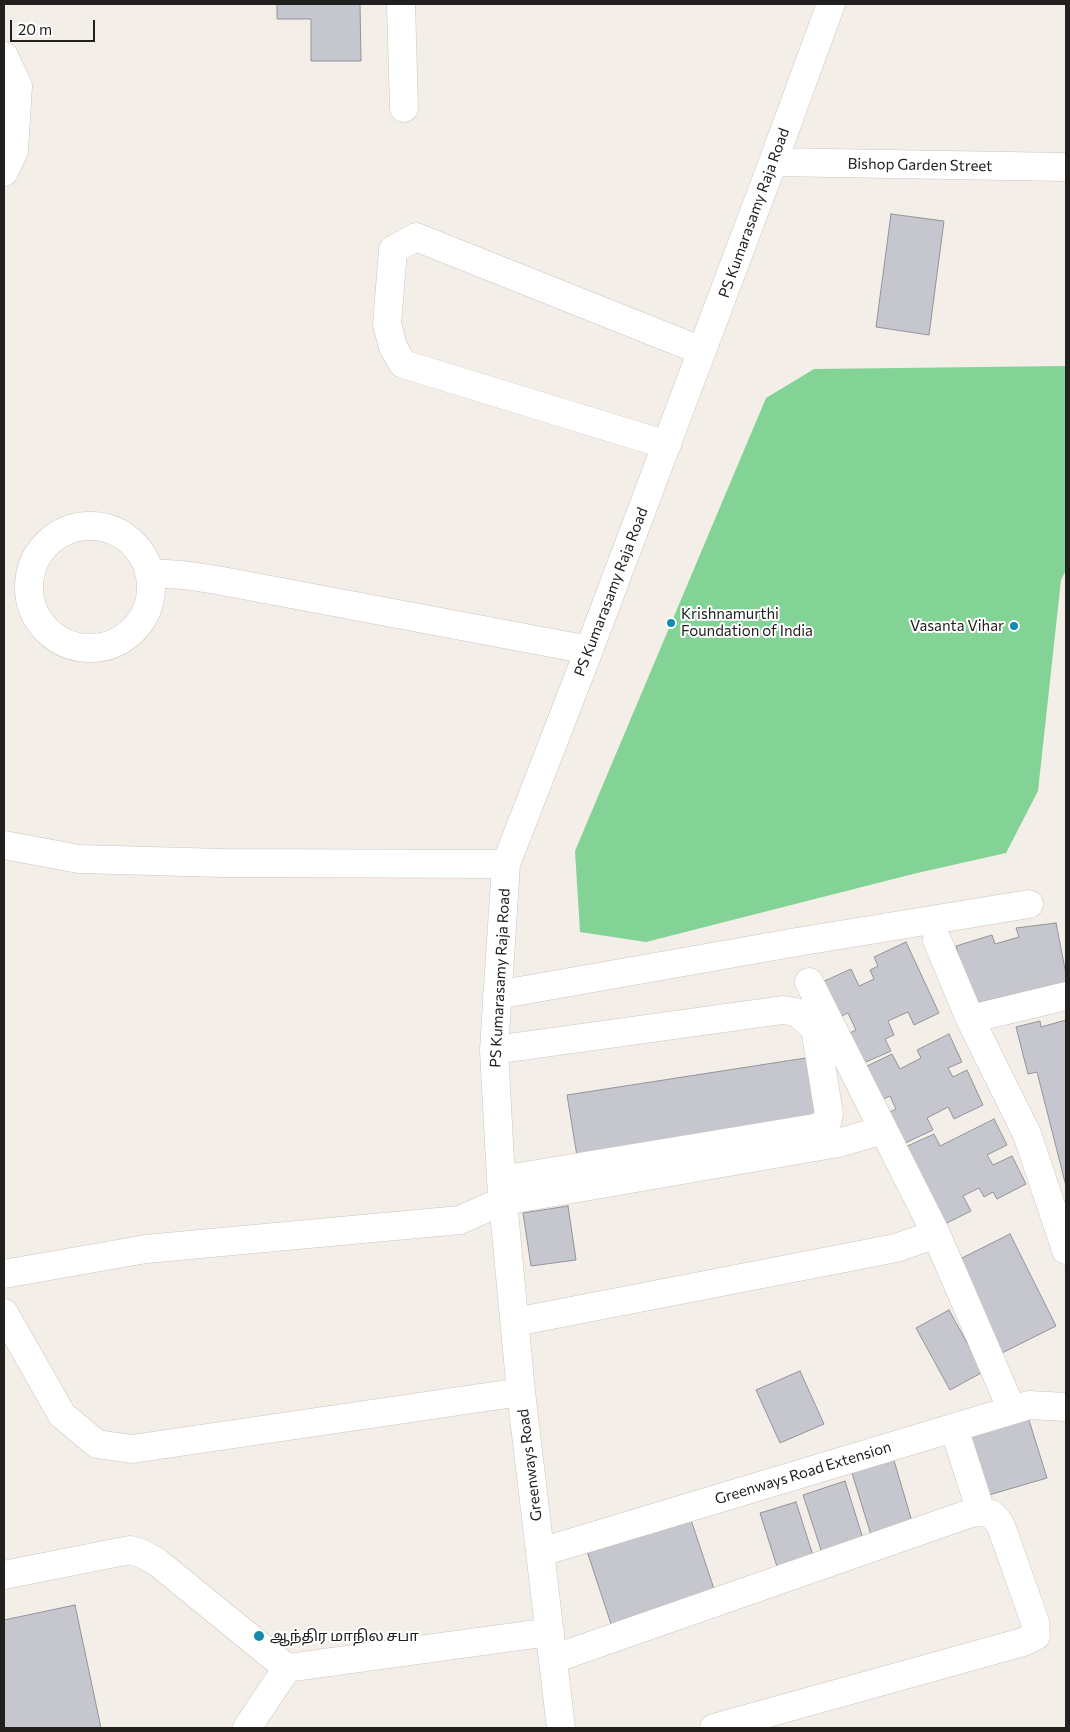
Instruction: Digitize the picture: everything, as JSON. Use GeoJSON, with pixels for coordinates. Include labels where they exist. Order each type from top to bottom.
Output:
{"type":"FeatureCollection","features":[{"type":"Feature","properties":{"kind":"street"},"geometry":{"type":"LineString","coordinates":[[401,4],[404,108]]}},
{"type":"Feature","properties":{"kind":"street","name":"PS Kumarasamy Raja Road"},"geometry":{"type":"LineString","coordinates":[[502,1190],[494,1050],[506,864],[589,650],[831,4]]}},
{"type":"Feature","properties":{"kind":"street"},"geometry":{"type":"LineString","coordinates":[[4,56],[18,86],[14,151],[4,172]]}},
{"type":"Feature","properties":{"kind":"street","name":"Bishop Garden Street"},"geometry":{"type":"LineString","coordinates":[[773,162],[1066,167]]}},
{"type":"Feature","properties":{"kind":"street"},"geometry":{"type":"LineString","coordinates":[[666,445],[403,364],[393,346],[387,324],[393,250],[416,237],[702,350]]}},
{"type":"Feature","properties":{"kind":"street"},"geometry":{"type":"LineString","coordinates":[[91,526],[111,529],[128,539],[142,554],[149,573],[151,594],[145,614],[134,630],[117,642],[97,648],[77,647],[58,640],[43,626],[32,608],[29,589],[32,569],[40,551],[54,537],[72,528],[91,526]]}},
{"type":"Feature","properties":{"kind":"street"},"geometry":{"type":"LineString","coordinates":[[149,573],[217,580],[589,650]]}},
{"type":"Feature","properties":{"kind":"street"},"geometry":{"type":"LineString","coordinates":[[4,845],[79,860],[223,863],[506,864]]}},
{"type":"Feature","properties":{"kind":"street"},"geometry":{"type":"LineString","coordinates":[[498,994],[1029,904]]}},
{"type":"Feature","properties":{"kind":"street"},"geometry":{"type":"LineString","coordinates":[[937,940],[970,1019],[1026,1134],[1066,1246]]}},
{"type":"Feature","properties":{"kind":"street"},"geometry":{"type":"LineString","coordinates":[[809,982],[936,1234],[1012,1410]]}},
{"type":"Feature","properties":{"kind":"street"},"geometry":{"type":"LineString","coordinates":[[970,1019],[1066,996]]}},
{"type":"Feature","properties":{"kind":"street"},"geometry":{"type":"LineString","coordinates":[[4,1274],[146,1249],[460,1220],[502,1190],[815,1128],[827,1123],[829,1114],[815,1028],[796,1012],[783,1010],[494,1050]]}},
{"type":"Feature","properties":{"kind":"street"},"geometry":{"type":"LineString","coordinates":[[502,1190],[838,1143],[884,1130]]}},
{"type":"Feature","properties":{"kind":"street","name":"Greenways Road"},"geometry":{"type":"LineString","coordinates":[[502,1190],[521,1392],[562,1728]]}},
{"type":"Feature","properties":{"kind":"street"},"geometry":{"type":"LineString","coordinates":[[515,1322],[896,1248],[936,1234]]}},
{"type":"Feature","properties":{"kind":"street"},"geometry":{"type":"LineString","coordinates":[[4,1313],[62,1414],[97,1444],[132,1449],[521,1392]]}},
{"type":"Feature","properties":{"kind":"street","name":"Greenways Road Extension"},"geometry":{"type":"LineString","coordinates":[[540,1552],[1029,1405],[1066,1407]]}},
{"type":"Feature","properties":{"kind":"street"},"geometry":{"type":"LineString","coordinates":[[954,1428],[981,1512]]}},
{"type":"Feature","properties":{"kind":"street"},"geometry":{"type":"LineString","coordinates":[[553,1659],[971,1513],[991,1514],[997,1520],[1001,1526],[1035,1622],[1036,1636],[1024,1642],[714,1728]]}},
{"type":"Feature","properties":{"kind":"street"},"geometry":{"type":"LineString","coordinates":[[4,1575],[130,1550],[143,1554],[157,1562],[287,1668],[550,1632]]}},
{"type":"Feature","properties":{"kind":"street"},"geometry":{"type":"LineString","coordinates":[[247,1728],[287,1668]]}},
{"type":"Feature","properties":{"kind":"green space"},"geometry":{"type":"Polygon","coordinates":[[[1066,366],[1066,570],[1061,580],[1038,791],[1006,853],[913,874],[646,942],[580,932],[575,851],[766,398],[814,369],[1066,366]]]}},
{"type":"Feature","properties":{"kind":"building"},"geometry":{"type":"Polygon","coordinates":[[[277,4],[360,4],[361,61],[311,61],[311,19],[277,19],[277,4]]]}},
{"type":"Feature","properties":{"kind":"building"},"geometry":{"type":"Polygon","coordinates":[[[891,214],[944,221],[929,335],[876,327],[891,214]]]}},
{"type":"Feature","properties":{"kind":"building"},"geometry":{"type":"Polygon","coordinates":[[[1056,923],[1066,982],[973,1004],[956,946],[992,935],[995,944],[1019,937],[1016,928],[1056,923]]]}},
{"type":"Feature","properties":{"kind":"building"},"geometry":{"type":"Polygon","coordinates":[[[906,942],[939,1013],[914,1025],[908,1012],[888,1021],[894,1035],[885,1039],[891,1051],[859,1065],[845,1035],[856,1030],[848,1013],[837,1018],[820,983],[851,969],[859,986],[874,979],[870,970],[878,966],[874,957],[906,942]]]}},
{"type":"Feature","properties":{"kind":"building"},"geometry":{"type":"Polygon","coordinates":[[[1066,1020],[1066,1186],[1037,1072],[1028,1074],[1016,1027],[1040,1021],[1041,1027],[1066,1020]]]}},
{"type":"Feature","properties":{"kind":"building"},"geometry":{"type":"Polygon","coordinates":[[[949,1034],[962,1062],[948,1068],[953,1077],[967,1070],[983,1105],[954,1119],[948,1107],[927,1118],[933,1130],[901,1145],[886,1114],[896,1109],[890,1096],[879,1101],[863,1068],[892,1054],[900,1069],[921,1058],[917,1050],[949,1034]]]}},
{"type":"Feature","properties":{"kind":"building"},"geometry":{"type":"Polygon","coordinates":[[[812,1057],[821,1118],[577,1156],[567,1095],[812,1057]]]}},
{"type":"Feature","properties":{"kind":"building"},"geometry":{"type":"Polygon","coordinates":[[[994,1119],[1007,1145],[987,1155],[993,1165],[1012,1156],[1026,1184],[997,1199],[993,1192],[984,1197],[979,1188],[963,1196],[971,1211],[941,1226],[903,1148],[934,1134],[940,1146],[994,1119]]]}},
{"type":"Feature","properties":{"kind":"building"},"geometry":{"type":"Polygon","coordinates":[[[568,1206],[576,1260],[531,1266],[523,1213],[568,1206]]]}},
{"type":"Feature","properties":{"kind":"building"},"geometry":{"type":"Polygon","coordinates":[[[1010,1234],[1056,1326],[998,1355],[952,1263],[1010,1234]]]}},
{"type":"Feature","properties":{"kind":"building"},"geometry":{"type":"Polygon","coordinates":[[[949,1310],[983,1372],[950,1390],[916,1328],[949,1310]]]}},
{"type":"Feature","properties":{"kind":"building"},"geometry":{"type":"Polygon","coordinates":[[[800,1371],[824,1424],[780,1443],[756,1390],[800,1371]]]}},
{"type":"Feature","properties":{"kind":"building"},"geometry":{"type":"Polygon","coordinates":[[[1028,1417],[1047,1478],[982,1497],[963,1437],[1028,1417]]]}},
{"type":"Feature","properties":{"kind":"building"},"geometry":{"type":"Polygon","coordinates":[[[893,1457],[913,1525],[872,1538],[851,1470],[893,1457]]]}},
{"type":"Feature","properties":{"kind":"building"},"geometry":{"type":"Polygon","coordinates":[[[845,1481],[865,1545],[824,1559],[803,1495],[845,1481]]]}},
{"type":"Feature","properties":{"kind":"building"},"geometry":{"type":"Polygon","coordinates":[[[796,1502],[816,1565],[780,1576],[760,1513],[796,1502]]]}},
{"type":"Feature","properties":{"kind":"building"},"geometry":{"type":"Polygon","coordinates":[[[690,1517],[716,1595],[613,1630],[587,1551],[690,1517]]]}},
{"type":"Feature","properties":{"kind":"building"},"geometry":{"type":"Polygon","coordinates":[[[75,1605],[101,1728],[4,1728],[4,1620],[75,1605]]]}},
{"type":"Feature","properties":{"kind":"place","name":"Krishnamurthi Foundation of India"},"geometry":{"type":"Point","coordinates":[671,623]}},
{"type":"Feature","properties":{"kind":"place","name":"Vasanta Vihar"},"geometry":{"type":"Point","coordinates":[1014,626]}},
{"type":"Feature","properties":{"kind":"place","name":"ஆந்திர மாநில சபா"},"geometry":{"type":"Point","coordinates":[259,1636]}}]}
